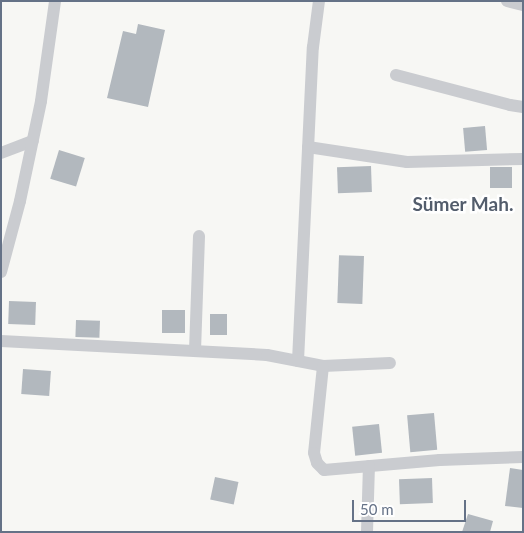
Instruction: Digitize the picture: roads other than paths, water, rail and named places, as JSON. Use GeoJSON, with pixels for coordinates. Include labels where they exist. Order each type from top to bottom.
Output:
{"type":"FeatureCollection","features":[{"type":"Feature","properties":{"kind":"street"},"geometry":{"type":"LineString","coordinates":[[1,272],[41,101],[55,1]]}},
{"type":"Feature","properties":{"kind":"street"},"geometry":{"type":"LineString","coordinates":[[298,361],[308,147],[318,1]]}},
{"type":"Feature","properties":{"kind":"street"},"geometry":{"type":"LineString","coordinates":[[507,1],[523,5]]}},
{"type":"Feature","properties":{"kind":"street"},"geometry":{"type":"LineString","coordinates":[[396,75],[523,107]]}},
{"type":"Feature","properties":{"kind":"street"},"geometry":{"type":"LineString","coordinates":[[1,153],[33,141]]}},
{"type":"Feature","properties":{"kind":"street"},"geometry":{"type":"LineString","coordinates":[[308,147],[407,162],[523,160]]}},
{"type":"Feature","properties":{"kind":"street"},"geometry":{"type":"LineString","coordinates":[[195,351],[199,236]]}},
{"type":"Feature","properties":{"kind":"street"},"geometry":{"type":"LineString","coordinates":[[1,341],[267,355],[323,366],[390,363]]}},
{"type":"Feature","properties":{"kind":"street"},"geometry":{"type":"LineString","coordinates":[[323,366],[314,452],[317,463],[324,470],[523,457]]}},
{"type":"Feature","properties":{"kind":"street"},"geometry":{"type":"LineString","coordinates":[[367,532],[369,466]]}},
{"type":"Feature","properties":{"kind":"district","name":"Sümer Mah."},"geometry":{"type":"Point","coordinates":[463,204]}}]}
